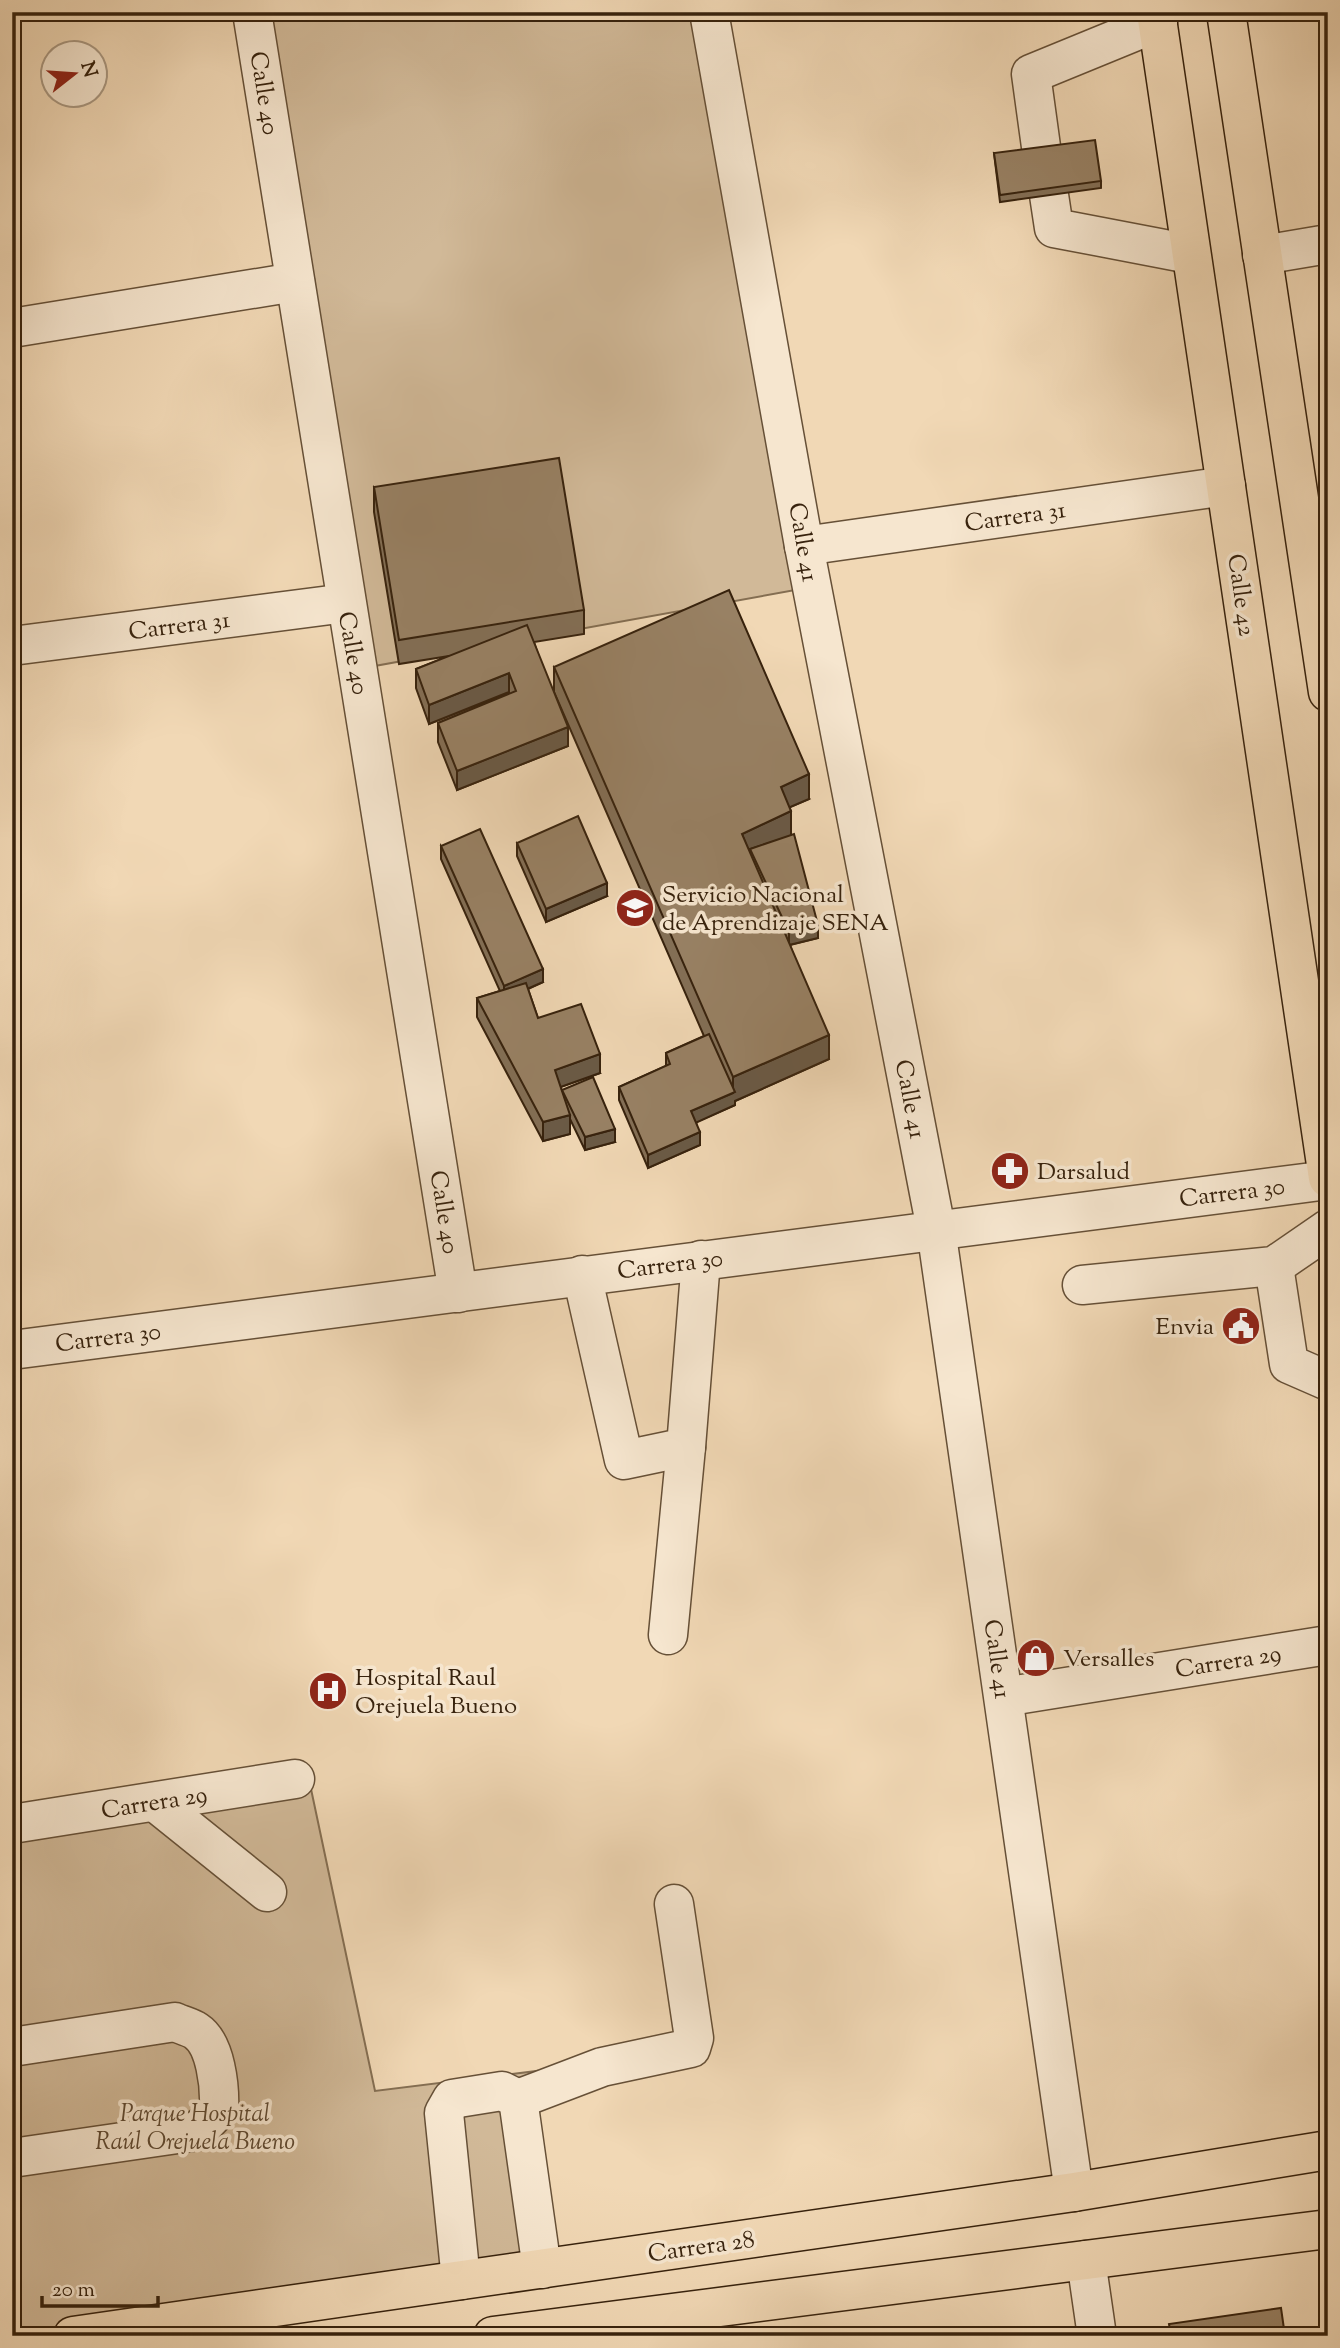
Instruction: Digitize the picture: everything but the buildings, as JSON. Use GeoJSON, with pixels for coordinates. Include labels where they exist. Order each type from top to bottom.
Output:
{"type":"FeatureCollection","features":[{"type":"Feature","properties":{"kind":"main road"},"geometry":{"type":"LineString","coordinates":[[1226,12],[1328,692]]}},
{"type":"Feature","properties":{"kind":"main road","name":"Calle 42"},"geometry":{"type":"LineString","coordinates":[[1157,17],[1328,1179]]}},
{"type":"Feature","properties":{"kind":"main road"},"geometry":{"type":"LineString","coordinates":[[1277,2158],[1328,2132]]}},
{"type":"Feature","properties":{"kind":"main road","name":"Carrera 28"},"geometry":{"type":"LineString","coordinates":[[73,2336],[1074,2192],[1328,2150]]}},
{"type":"Feature","properties":{"kind":"main road"},"geometry":{"type":"LineString","coordinates":[[493,2336],[550,2332],[1328,2229]]}},
{"type":"Feature","properties":{"kind":"street","name":"Calle 40"},"geometry":{"type":"LineString","coordinates":[[252,12],[458,1293]]}},
{"type":"Feature","properties":{"kind":"street","name":"Calle 41"},"geometry":{"type":"LineString","coordinates":[[709,12],[804,546],[936,1229],[1074,2192]]}},
{"type":"Feature","properties":{"kind":"street"},"geometry":{"type":"LineString","coordinates":[[1042,154],[1031,74],[1157,17]]}},
{"type":"Feature","properties":{"kind":"street"},"geometry":{"type":"LineString","coordinates":[[1049,195],[1054,228],[1190,254]]}},
{"type":"Feature","properties":{"kind":"street"},"geometry":{"type":"LineString","coordinates":[[1262,255],[1328,244]]}},
{"type":"Feature","properties":{"kind":"street"},"geometry":{"type":"LineString","coordinates":[[12,328],[295,282]]}},
{"type":"Feature","properties":{"kind":"street","name":"Carrera 31"},"geometry":{"type":"LineString","coordinates":[[804,546],[1226,486]]}},
{"type":"Feature","properties":{"kind":"street","name":"Carrera 31"},"geometry":{"type":"LineString","coordinates":[[12,646],[346,604]]}},
{"type":"Feature","properties":{"kind":"street","name":"Carrera 30"},"geometry":{"type":"LineString","coordinates":[[12,1350],[1328,1179]]}},
{"type":"Feature","properties":{"kind":"street"},"geometry":{"type":"LineString","coordinates":[[1082,1285],[1274,1266],[1328,1230]]}},
{"type":"Feature","properties":{"kind":"street"},"geometry":{"type":"LineString","coordinates":[[668,1635],[701,1260]]}},
{"type":"Feature","properties":{"kind":"street"},"geometry":{"type":"LineString","coordinates":[[1274,1266],[1289,1364],[1328,1381]]}},
{"type":"Feature","properties":{"kind":"street"},"geometry":{"type":"LineString","coordinates":[[582,1275],[624,1460],[686,1447]]}},
{"type":"Feature","properties":{"kind":"street","name":"Carrera 29"},"geometry":{"type":"LineString","coordinates":[[1004,1697],[1328,1645]]}},
{"type":"Feature","properties":{"kind":"street","name":"Carrera 29"},"geometry":{"type":"LineString","coordinates":[[12,1824],[295,1779]]}},
{"type":"Feature","properties":{"kind":"street"},"geometry":{"type":"LineString","coordinates":[[155,1801],[267,1892]]}},
{"type":"Feature","properties":{"kind":"street"},"geometry":{"type":"LineString","coordinates":[[461,2280],[444,2113],[452,2099],[502,2091],[518,2099],[602,2067],[691,2048],[694,2038],[674,1904]]}},
{"type":"Feature","properties":{"kind":"street"},"geometry":{"type":"LineString","coordinates":[[12,2047],[175,2022],[198,2032],[212,2057],[220,2084],[219,2109],[198,2131],[12,2158]]}},
{"type":"Feature","properties":{"kind":"street"},"geometry":{"type":"LineString","coordinates":[[518,2099],[542,2269]]}},
{"type":"Feature","properties":{"kind":"street"},"geometry":{"type":"LineString","coordinates":[[1086,2260],[1097,2336]]}},
{"type":"Feature","properties":{"kind":"green space"},"geometry":{"type":"Polygon","coordinates":[[[252,12],[709,12],[812,587],[358,669],[252,12]]]}},
{"type":"Feature","properties":{"kind":"green space","name":"Parque Hospital Raúl Orejuela Bueno"},"geometry":{"type":"Polygon","coordinates":[[[311,1789],[375,2091],[537,2071],[542,2269],[12,2335],[12,1837],[311,1789]]]}},
{"type":"Feature","properties":{"kind":"place","name":"Servicio Nacional de Aprendizaje SENA"},"geometry":{"type":"Point","coordinates":[635,908]}},
{"type":"Feature","properties":{"kind":"place","name":"Darsalud"},"geometry":{"type":"Point","coordinates":[1010,1171]}},
{"type":"Feature","properties":{"kind":"place","name":"Envia"},"geometry":{"type":"Point","coordinates":[1241,1326]}},
{"type":"Feature","properties":{"kind":"place","name":"Versalles"},"geometry":{"type":"Point","coordinates":[1036,1658]}},
{"type":"Feature","properties":{"kind":"place","name":"Hospital Raul Orejuela Bueno"},"geometry":{"type":"Point","coordinates":[328,1691]}}]}
